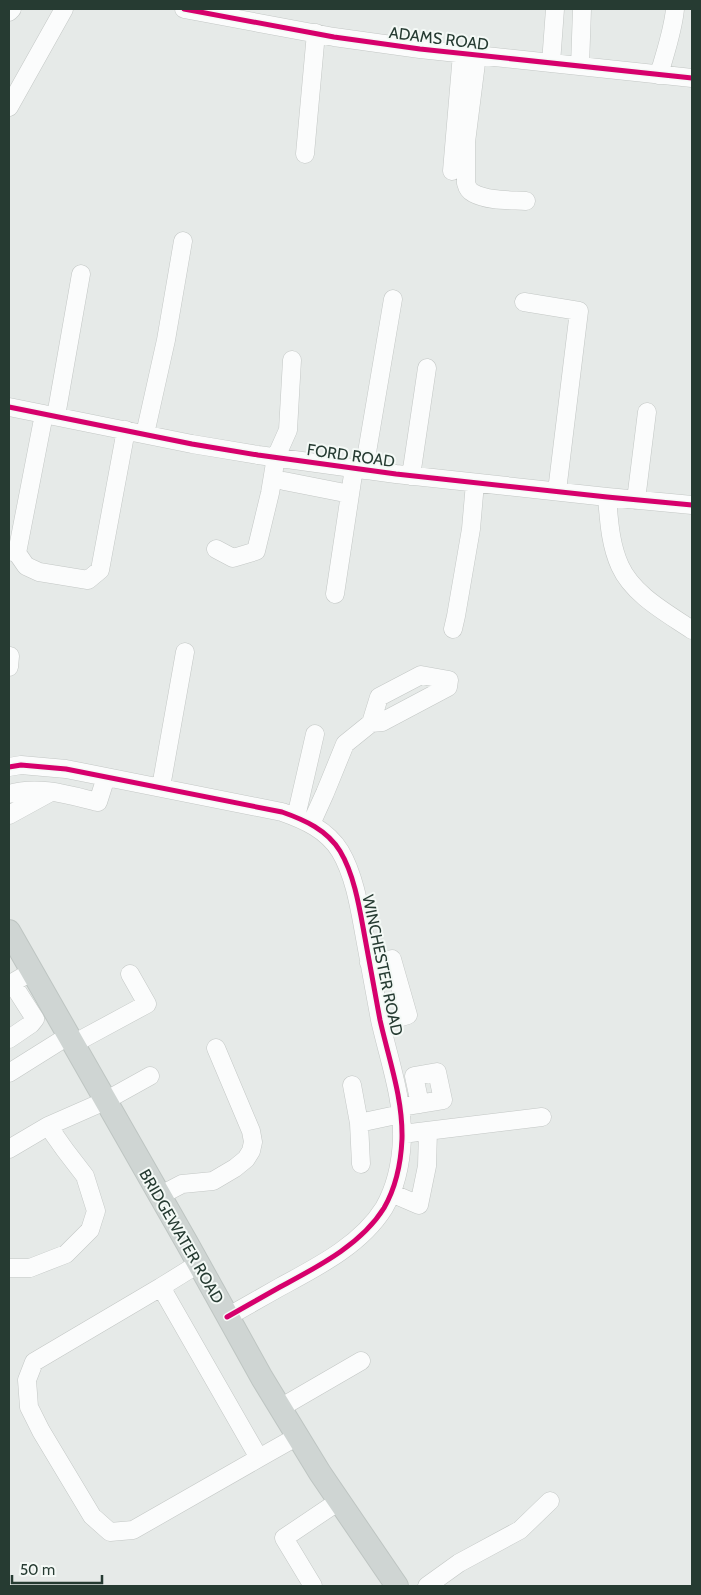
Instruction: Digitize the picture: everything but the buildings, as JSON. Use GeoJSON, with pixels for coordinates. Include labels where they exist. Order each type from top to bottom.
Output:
{"type":"FeatureCollection","features":[{"type":"Feature","properties":{"kind":"main road","name":"BRIDGEWATER ROAD"},"geometry":{"type":"LineString","coordinates":[[9,931],[280,1408],[339,1501],[397,1586]]}},
{"type":"Feature","properties":{"kind":"street"},"geometry":{"type":"LineString","coordinates":[[9,12],[12,9]]}},
{"type":"Feature","properties":{"kind":"street"},"geometry":{"type":"LineString","coordinates":[[9,106],[64,9]]}},
{"type":"Feature","properties":{"kind":"street","name":"ADAMS ROAD"},"geometry":{"type":"LineString","coordinates":[[184,9],[227,12],[316,33],[420,49],[692,78]]}},
{"type":"Feature","properties":{"kind":"street"},"geometry":{"type":"LineString","coordinates":[[551,63],[555,9]]}},
{"type":"Feature","properties":{"kind":"street"},"geometry":{"type":"LineString","coordinates":[[580,66],[582,9]]}},
{"type":"Feature","properties":{"kind":"street"},"geometry":{"type":"LineString","coordinates":[[659,75],[674,25],[676,9]]}},
{"type":"Feature","properties":{"kind":"street"},"geometry":{"type":"LineString","coordinates":[[305,154],[316,33]]}},
{"type":"Feature","properties":{"kind":"street"},"geometry":{"type":"LineString","coordinates":[[452,171],[470,54]]}},
{"type":"Feature","properties":{"kind":"street"},"geometry":{"type":"LineString","coordinates":[[470,54],[466,142],[466,183],[468,189],[483,196],[526,201]]}},
{"type":"Feature","properties":{"kind":"street"},"geometry":{"type":"LineString","coordinates":[[145,434],[166,340],[183,241]]}},
{"type":"Feature","properties":{"kind":"street"},"geometry":{"type":"LineString","coordinates":[[81,274],[50,415],[13,552],[26,566],[39,572],[88,580],[100,570],[126,430]]}},
{"type":"Feature","properties":{"kind":"street"},"geometry":{"type":"LineString","coordinates":[[335,594],[350,494],[359,469],[393,299]]}},
{"type":"Feature","properties":{"kind":"street"},"geometry":{"type":"LineString","coordinates":[[524,302],[579,311],[557,491]]}},
{"type":"Feature","properties":{"kind":"street"},"geometry":{"type":"LineString","coordinates":[[216,549],[233,558],[256,551],[270,493],[276,457],[288,430],[292,360]]}},
{"type":"Feature","properties":{"kind":"street"},"geometry":{"type":"LineString","coordinates":[[412,476],[427,368]]}},
{"type":"Feature","properties":{"kind":"street","name":"FORD ROAD"},"geometry":{"type":"LineString","coordinates":[[9,407],[192,444],[359,469],[692,505]]}},
{"type":"Feature","properties":{"kind":"street"},"geometry":{"type":"LineString","coordinates":[[636,500],[647,412]]}},
{"type":"Feature","properties":{"kind":"street"},"geometry":{"type":"LineString","coordinates":[[284,481],[350,494]]}},
{"type":"Feature","properties":{"kind":"street"},"geometry":{"type":"LineString","coordinates":[[453,629],[471,530],[475,482]]}},
{"type":"Feature","properties":{"kind":"street"},"geometry":{"type":"LineString","coordinates":[[606,497],[615,553],[624,572],[647,598],[692,630]]}},
{"type":"Feature","properties":{"kind":"street"},"geometry":{"type":"LineString","coordinates":[[161,787],[185,652]]}},
{"type":"Feature","properties":{"kind":"street"},"geometry":{"type":"LineString","coordinates":[[304,820],[325,793],[345,744],[371,724]]}},
{"type":"Feature","properties":{"kind":"street"},"geometry":{"type":"LineString","coordinates":[[304,820],[315,734]]}},
{"type":"Feature","properties":{"kind":"street","name":"WINCHESTER ROAD"},"geometry":{"type":"LineString","coordinates":[[9,768],[21,765],[66,769],[282,812],[304,820],[332,841],[346,864],[355,892],[381,1023],[398,1090],[402,1134],[400,1161],[395,1181],[384,1208],[374,1222],[354,1240],[313,1269],[227,1317]]}},
{"type":"Feature","properties":{"kind":"street"},"geometry":{"type":"LineString","coordinates":[[9,794],[22,790],[51,792],[98,802],[106,777]]}},
{"type":"Feature","properties":{"kind":"street"},"geometry":{"type":"LineString","coordinates":[[9,815],[51,792]]}},
{"type":"Feature","properties":{"kind":"street"},"geometry":{"type":"LineString","coordinates":[[369,963],[392,959],[408,1015],[381,1023]]}},
{"type":"Feature","properties":{"kind":"street"},"geometry":{"type":"LineString","coordinates":[[9,1039],[31,1024],[35,1019],[12,982],[31,972]]}},
{"type":"Feature","properties":{"kind":"street"},"geometry":{"type":"LineString","coordinates":[[9,1073],[70,1040],[147,1004],[130,974]]}},
{"type":"Feature","properties":{"kind":"street"},"geometry":{"type":"LineString","coordinates":[[159,1196],[182,1184],[208,1182],[224,1176],[242,1163],[251,1151],[251,1131],[216,1048]]}},
{"type":"Feature","properties":{"kind":"street"},"geometry":{"type":"LineString","coordinates":[[9,1149],[48,1126],[105,1102],[150,1076]]}},
{"type":"Feature","properties":{"kind":"street"},"geometry":{"type":"LineString","coordinates":[[352,1085],[359,1123],[361,1164]]}},
{"type":"Feature","properties":{"kind":"street"},"geometry":{"type":"LineString","coordinates":[[359,1123],[420,1104]]}},
{"type":"Feature","properties":{"kind":"street"},"geometry":{"type":"LineString","coordinates":[[402,1134],[542,1117]]}},
{"type":"Feature","properties":{"kind":"street"},"geometry":{"type":"LineString","coordinates":[[9,1268],[30,1268],[66,1254],[90,1230],[96,1211],[85,1176],[48,1126]]}},
{"type":"Feature","properties":{"kind":"street"},"geometry":{"type":"LineString","coordinates":[[391,1193],[419,1205],[427,1166],[428,1131]]}},
{"type":"Feature","properties":{"kind":"street"},"geometry":{"type":"LineString","coordinates":[[198,1264],[34,1362],[27,1380],[29,1407],[41,1431],[92,1516],[110,1532],[133,1530],[298,1436]]}},
{"type":"Feature","properties":{"kind":"street"},"geometry":{"type":"LineString","coordinates":[[161,1287],[259,1458]]}},
{"type":"Feature","properties":{"kind":"street"},"geometry":{"type":"LineString","coordinates":[[280,1408],[361,1361]]}},
{"type":"Feature","properties":{"kind":"street"},"geometry":{"type":"LineString","coordinates":[[313,1586],[284,1538],[339,1501]]}},
{"type":"Feature","properties":{"kind":"street"},"geometry":{"type":"LineString","coordinates":[[427,1586],[459,1563],[520,1530],[550,1501]]}},
{"type":"Feature","properties":{"kind":"cycle path"},"geometry":{"type":"LineString","coordinates":[[184,9],[334,37],[420,49],[692,78]]}},
{"type":"Feature","properties":{"kind":"cycle path"},"geometry":{"type":"LineString","coordinates":[[9,407],[192,444],[258,455],[396,474],[692,505]]}},
{"type":"Feature","properties":{"kind":"cycle path"},"geometry":{"type":"LineString","coordinates":[[9,767],[21,765],[66,769],[282,812],[307,822],[329,837],[340,851],[350,871],[359,905],[380,1020],[395,1079],[400,1109],[402,1139],[397,1174],[392,1192],[384,1208],[351,1244],[323,1263],[227,1317]]}}]}
